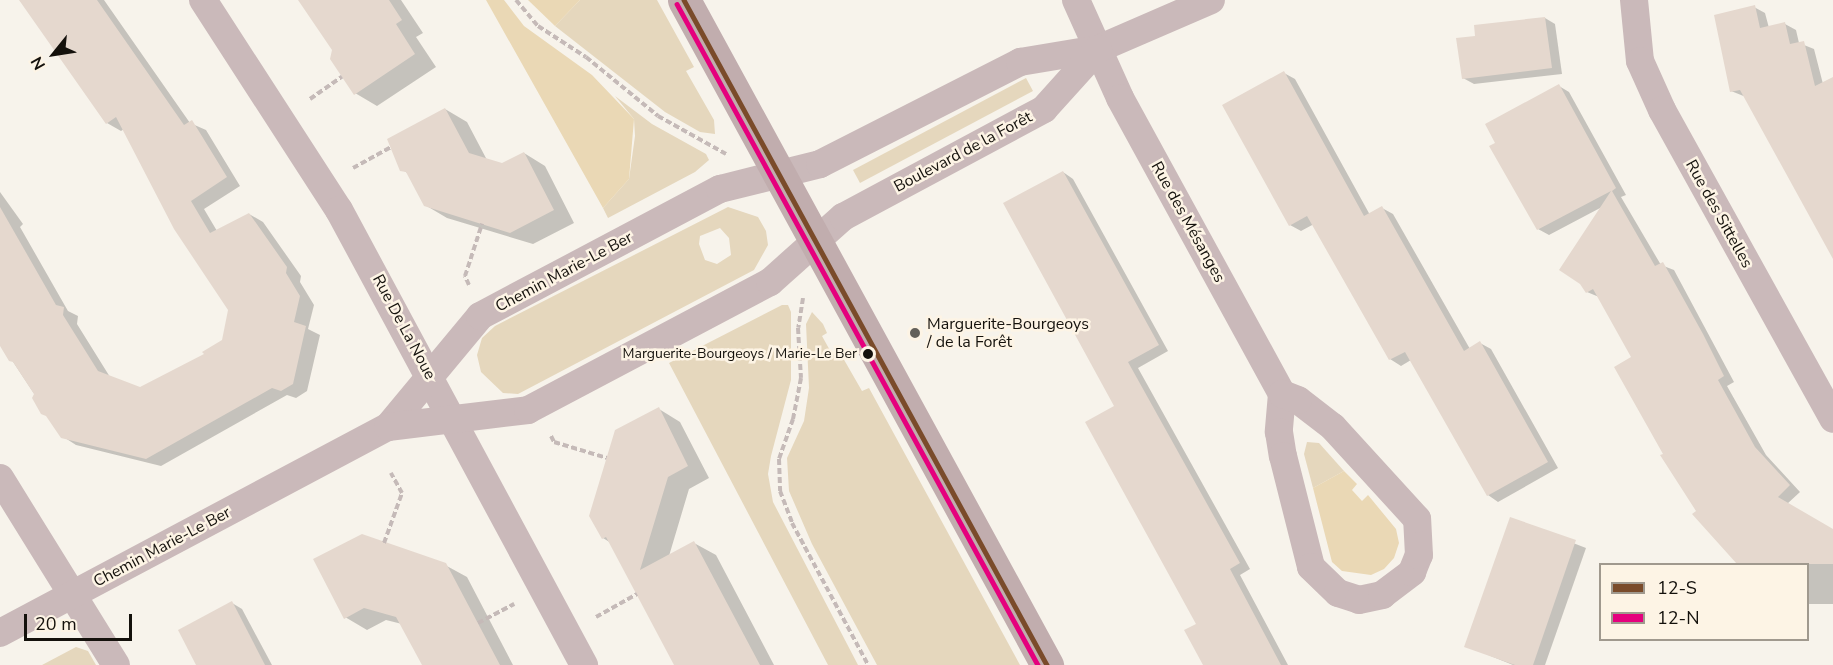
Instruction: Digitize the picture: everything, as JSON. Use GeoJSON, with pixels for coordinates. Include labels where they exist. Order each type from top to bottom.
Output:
{"type":"FeatureCollection","features":[{"type":"Feature","properties":{"kind":"street","name":"Rue De La Noue"},"geometry":{"type":"LineString","coordinates":[[203,0],[339,210],[454,419],[584,665]]}},
{"type":"Feature","properties":{"kind":"street"},"geometry":{"type":"LineString","coordinates":[[684,0],[1047,665]]}},
{"type":"Feature","properties":{"kind":"street","name":"Rue des Mésanges"},"geometry":{"type":"LineString","coordinates":[[1076,0],[1119,98],[1282,394]]}},
{"type":"Feature","properties":{"kind":"street","name":"Boulevard de la Forêt"},"geometry":{"type":"LineString","coordinates":[[779,173],[820,164],[1020,62],[1098,49],[1211,0]]}},
{"type":"Feature","properties":{"kind":"street","name":"Rue des Sittelles"},"geometry":{"type":"LineString","coordinates":[[1634,0],[1640,61],[1662,110],[1833,419]]}},
{"type":"Feature","properties":{"kind":"street","name":"Boulevard de la Forêt"},"geometry":{"type":"LineString","coordinates":[[816,242],[843,217],[1044,109],[1098,49]]}},
{"type":"Feature","properties":{"kind":"street","name":"Chemin Marie-Le Ber"},"geometry":{"type":"LineString","coordinates":[[388,427],[480,316],[720,189],[779,173]]}},
{"type":"Feature","properties":{"kind":"street","name":"Chemin Marie-Le Ber"},"geometry":{"type":"LineString","coordinates":[[0,633],[388,427],[528,410],[770,282],[816,242]]}},
{"type":"Feature","properties":{"kind":"street"},"geometry":{"type":"LineString","coordinates":[[1282,394],[1298,400],[1334,427],[1417,519],[1419,555],[1412,572],[1382,595],[1359,600],[1338,593],[1311,567],[1283,456],[1279,432],[1282,394]]}},
{"type":"Feature","properties":{"kind":"street"},"geometry":{"type":"LineString","coordinates":[[0,478],[116,665]]}},
{"type":"Feature","properties":{"kind":"path"},"geometry":{"type":"LineString","coordinates":[[516,0],[538,26],[586,57],[650,111],[718,150]]}},
{"type":"Feature","properties":{"kind":"path"},"geometry":{"type":"LineString","coordinates":[[310,99],[342,78]]}},
{"type":"Feature","properties":{"kind":"path"},"geometry":{"type":"LineString","coordinates":[[353,168],[391,147]]}},
{"type":"Feature","properties":{"kind":"path"},"geometry":{"type":"LineString","coordinates":[[474,295],[465,276],[482,224]]}},
{"type":"Feature","properties":{"kind":"path"},"geometry":{"type":"LineString","coordinates":[[801,303],[801,378],[793,419],[779,459],[780,491],[807,553],[868,665]]}},
{"type":"Feature","properties":{"kind":"path"},"geometry":{"type":"LineString","coordinates":[[549,433],[554,442],[607,458]]}},
{"type":"Feature","properties":{"kind":"path"},"geometry":{"type":"LineString","coordinates":[[384,543],[402,493],[391,473]]}},
{"type":"Feature","properties":{"kind":"path"},"geometry":{"type":"LineString","coordinates":[[595,617],[637,594]]}},
{"type":"Feature","properties":{"kind":"path"},"geometry":{"type":"LineString","coordinates":[[478,623],[515,604]]}},
{"type":"Feature","properties":{"kind":"shaded area"},"geometry":{"type":"Polygon","coordinates":[[[486,0],[504,0],[524,26],[592,75],[634,119],[629,179],[603,208],[486,0]]]}},
{"type":"Feature","properties":{"kind":"shaded area"},"geometry":{"type":"Polygon","coordinates":[[[528,0],[580,0],[555,26],[528,0]]]}},
{"type":"Feature","properties":{"kind":"shaded area"},"geometry":{"type":"Polygon","coordinates":[[[580,0],[657,0],[694,67],[686,71],[714,120],[715,134],[700,132],[665,112],[555,26],[580,0]]]}},
{"type":"Feature","properties":{"kind":"shaded area"},"geometry":{"type":"Polygon","coordinates":[[[1026,78],[1033,91],[860,183],[853,170],[1026,78]]]}},
{"type":"Feature","properties":{"kind":"shaded area"},"geometry":{"type":"Polygon","coordinates":[[[615,96],[652,124],[706,154],[709,160],[695,172],[608,218],[603,208],[629,179],[635,136],[634,119],[615,96]]]}},
{"type":"Feature","properties":{"kind":"shaded area"},"geometry":{"type":"Polygon","coordinates":[[[728,207],[758,217],[766,231],[768,245],[754,270],[518,394],[503,393],[481,372],[477,355],[482,338],[495,326],[728,207]],[[720,228],[700,236],[699,244],[705,260],[717,264],[731,255],[729,238],[720,228]]]}},
{"type":"Feature","properties":{"kind":"shaded area"},"geometry":{"type":"Polygon","coordinates":[[[782,305],[788,305],[791,312],[791,380],[768,474],[773,502],[858,665],[828,665],[669,363],[782,305]]]}},
{"type":"Feature","properties":{"kind":"shaded area"},"geometry":{"type":"Polygon","coordinates":[[[812,312],[823,324],[827,333],[822,336],[832,354],[839,351],[862,391],[869,388],[1020,665],[877,665],[812,544],[789,491],[787,458],[804,421],[809,388],[806,324],[812,312]]]}},
{"type":"Feature","properties":{"kind":"shaded area"},"geometry":{"type":"Polygon","coordinates":[[[1307,442],[1319,443],[1344,471],[1313,488],[1304,454],[1307,442]]]}},
{"type":"Feature","properties":{"kind":"shaded area"},"geometry":{"type":"Polygon","coordinates":[[[1344,471],[1357,484],[1352,490],[1362,501],[1368,495],[1396,529],[1399,543],[1394,558],[1384,569],[1371,575],[1342,571],[1332,562],[1313,488],[1344,471]]]}},
{"type":"Feature","properties":{"kind":"shaded area"},"geometry":{"type":"Polygon","coordinates":[[[76,647],[88,651],[96,665],[42,665],[76,647]]]}},
{"type":"Feature","properties":{"kind":"building"},"geometry":{"type":"Polygon","coordinates":[[[19,0],[97,0],[184,125],[192,120],[227,177],[191,201],[210,233],[249,213],[287,267],[286,273],[300,296],[294,322],[306,326],[293,384],[281,391],[272,388],[146,459],[61,438],[46,416],[41,414],[32,398],[34,394],[0,346],[0,207],[56,305],[64,307],[63,315],[98,371],[140,387],[204,354],[202,352],[222,340],[228,310],[174,229],[116,117],[106,124],[19,0]]]}},
{"type":"Feature","properties":{"kind":"building"},"geometry":{"type":"Polygon","coordinates":[[[298,0],[389,0],[402,20],[396,24],[415,54],[354,95],[330,59],[332,50],[298,0]]]}},
{"type":"Feature","properties":{"kind":"building"},"geometry":{"type":"Polygon","coordinates":[[[1755,5],[1760,28],[1785,22],[1790,44],[1804,41],[1815,86],[1833,77],[1833,259],[1740,90],[1730,92],[1714,15],[1755,5]]]}},
{"type":"Feature","properties":{"kind":"building"},"geometry":{"type":"Polygon","coordinates":[[[1545,17],[1552,68],[1462,79],[1456,38],[1475,36],[1474,25],[1545,17]]]}},
{"type":"Feature","properties":{"kind":"building"},"geometry":{"type":"Polygon","coordinates":[[[1284,71],[1364,216],[1382,206],[1464,351],[1480,341],[1548,462],[1487,496],[1405,352],[1389,360],[1307,216],[1289,226],[1222,105],[1284,71]]]}},
{"type":"Feature","properties":{"kind":"building"},"geometry":{"type":"Polygon","coordinates":[[[1559,84],[1616,188],[1612,191],[1655,266],[1663,262],[1703,334],[1724,376],[1718,380],[1755,447],[1790,485],[1778,497],[1833,529],[1833,564],[1736,563],[1692,514],[1696,511],[1660,455],[1663,454],[1614,367],[1631,357],[1593,289],[1586,293],[1580,284],[1559,270],[1611,191],[1537,230],[1489,146],[1495,143],[1485,124],[1559,84]]]}},
{"type":"Feature","properties":{"kind":"building"},"geometry":{"type":"Polygon","coordinates":[[[445,108],[469,153],[502,163],[524,152],[554,210],[510,233],[424,206],[406,172],[400,171],[387,139],[445,108]]]}},
{"type":"Feature","properties":{"kind":"building"},"geometry":{"type":"Polygon","coordinates":[[[1063,171],[1159,345],[1128,362],[1240,563],[1230,569],[1281,665],[1203,665],[1184,630],[1196,624],[1085,422],[1114,406],[1003,203],[1063,171]]]}},
{"type":"Feature","properties":{"kind":"building"},"geometry":{"type":"Polygon","coordinates":[[[659,407],[688,466],[668,477],[640,570],[694,541],[760,665],[674,665],[606,537],[602,539],[589,516],[615,430],[659,407]]]}},
{"type":"Feature","properties":{"kind":"building"},"geometry":{"type":"Polygon","coordinates":[[[1510,517],[1576,540],[1533,665],[1515,665],[1464,647],[1510,517]]]}},
{"type":"Feature","properties":{"kind":"building"},"geometry":{"type":"Polygon","coordinates":[[[362,534],[446,563],[500,665],[422,665],[396,617],[364,608],[344,619],[313,559],[362,534]]]}},
{"type":"Feature","properties":{"kind":"building"},"geometry":{"type":"Polygon","coordinates":[[[232,601],[265,665],[196,665],[178,630],[232,601]]]}},
{"type":"Feature","properties":{"kind":"transit line","name":"12-S"},"geometry":{"type":"LineString","coordinates":[[684,0],[1047,665]]}},
{"type":"Feature","properties":{"kind":"transit line","name":"12-N"},"geometry":{"type":"LineString","coordinates":[[677,4],[1038,665]]}},
{"type":"Feature","properties":{"kind":"place","name":"Marguerite-Bourgeoys / de la Forêt"},"geometry":{"type":"Point","coordinates":[915,333]}},
{"type":"Feature","properties":{"kind":"place","name":"Marguerite-Bourgeoys / Marie-Le Ber"},"geometry":{"type":"Point","coordinates":[868,354]}}]}
